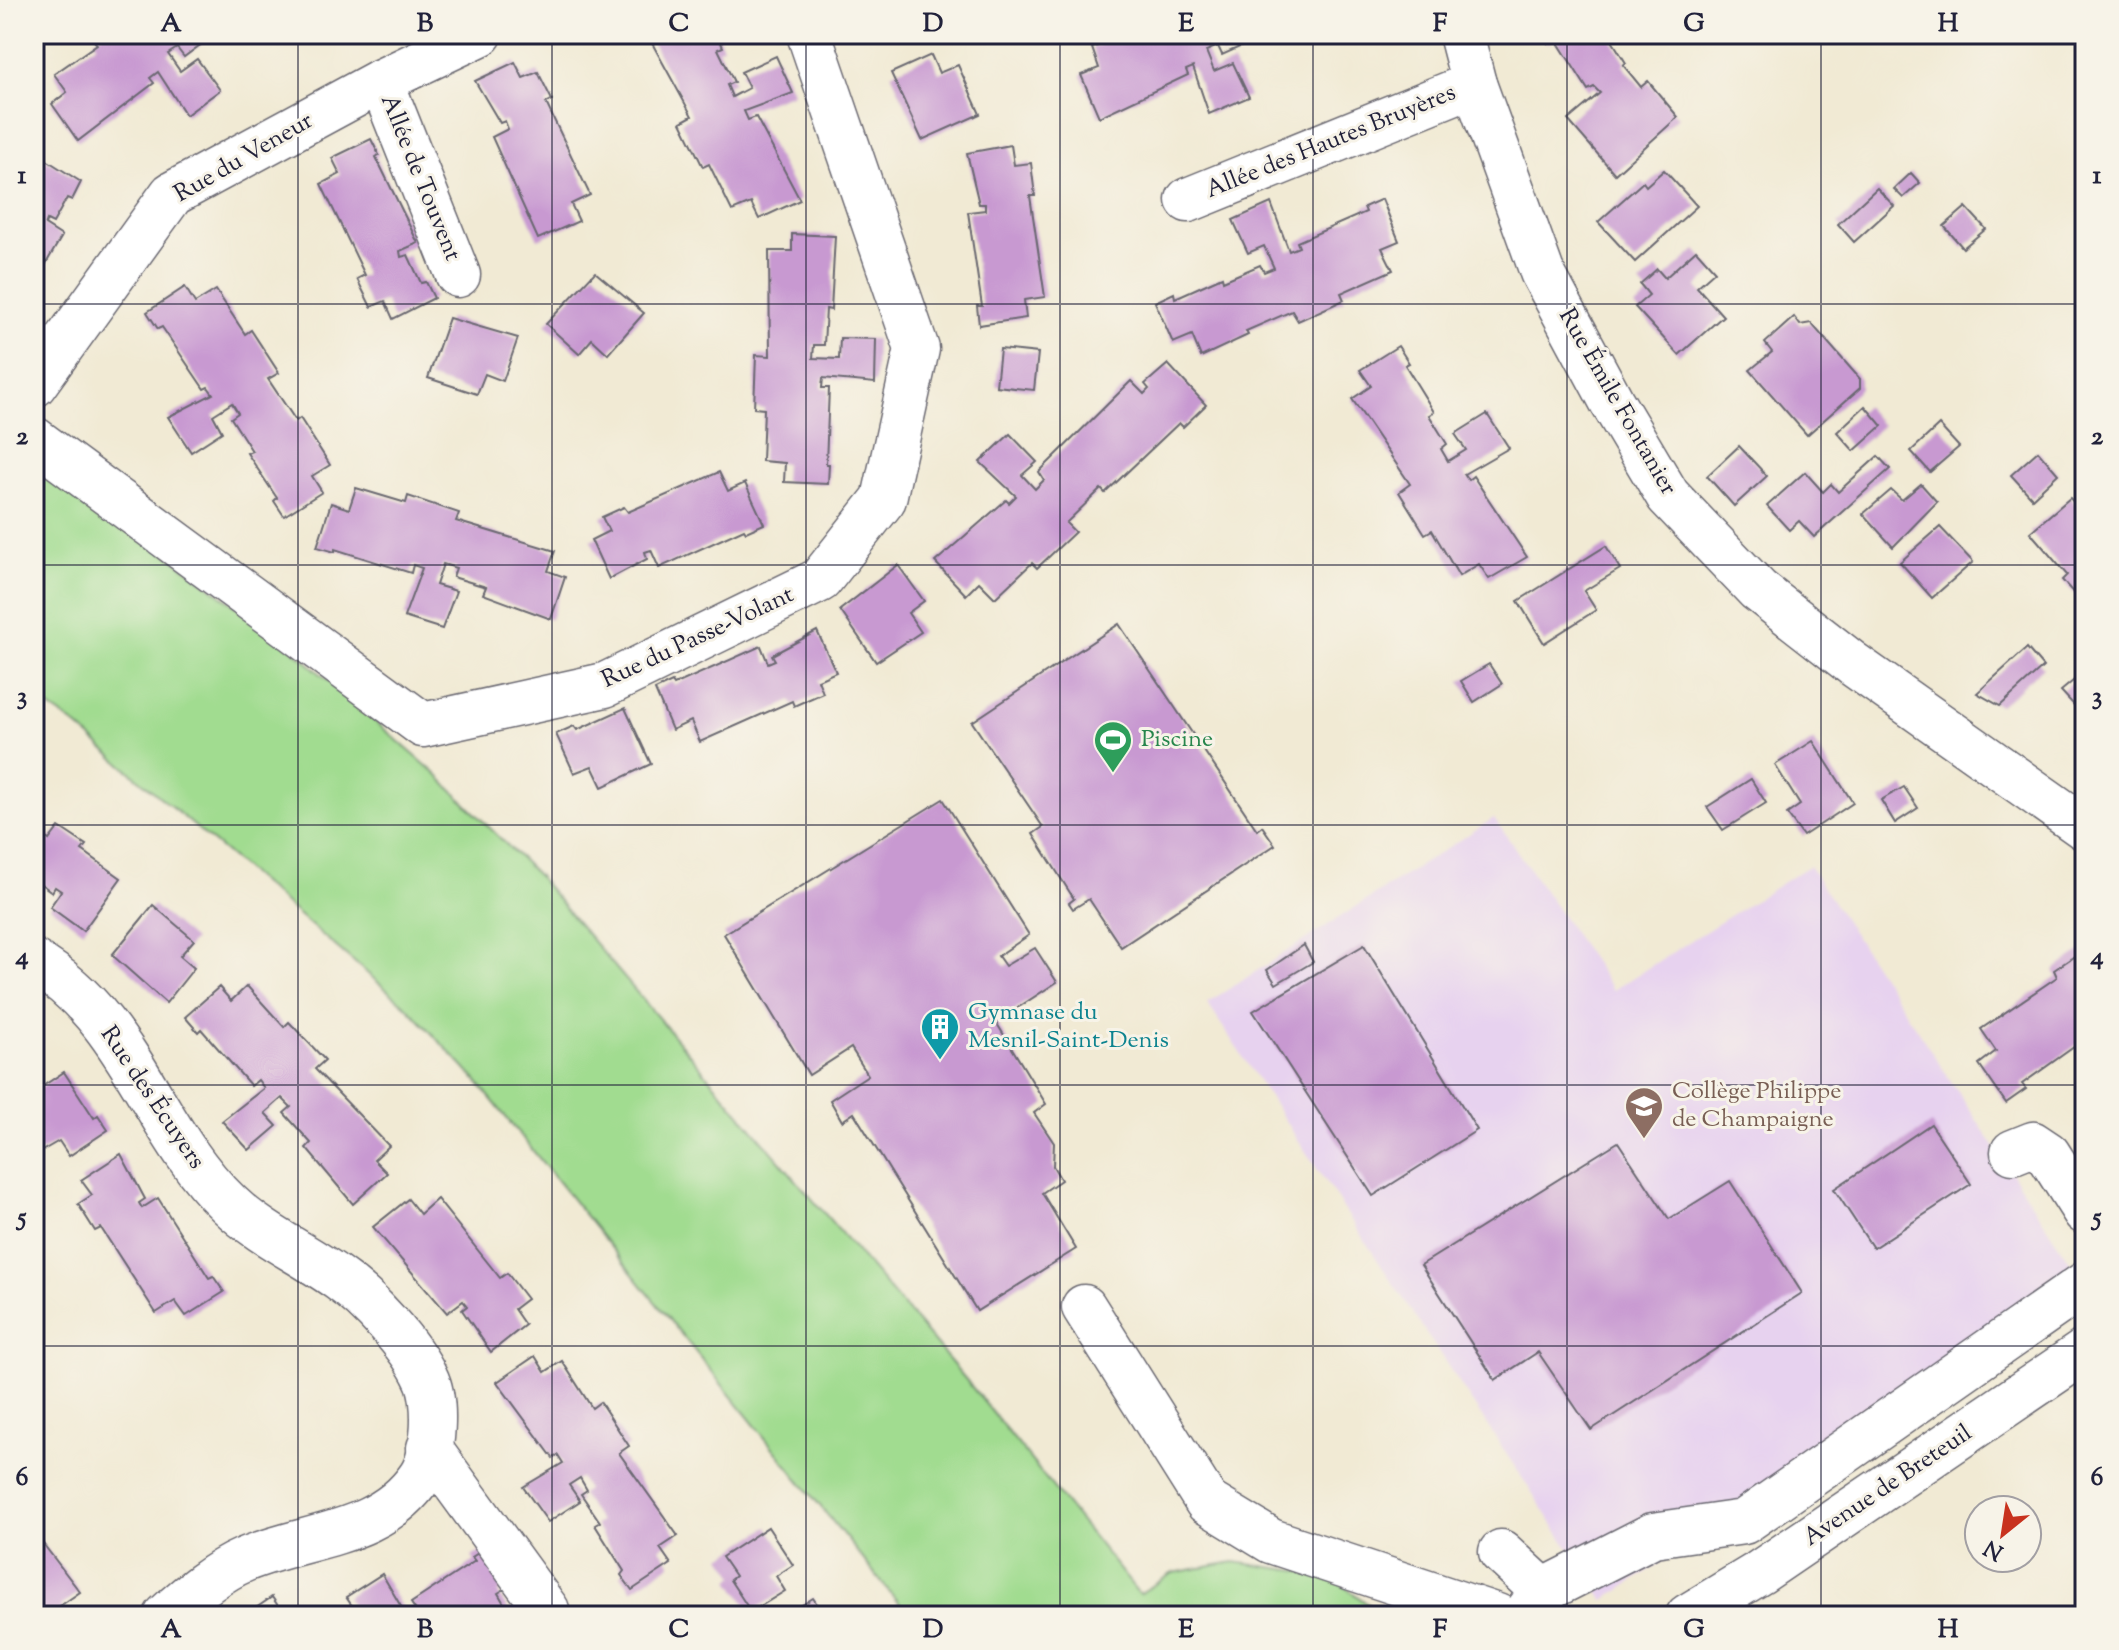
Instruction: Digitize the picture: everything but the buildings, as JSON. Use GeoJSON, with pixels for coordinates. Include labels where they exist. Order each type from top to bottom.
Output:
{"type":"FeatureCollection","features":[{"type":"Feature","properties":{"kind":"street","name":"Rue du Veneur"},"geometry":{"type":"LineString","coordinates":[[34,385],[172,194],[381,81],[480,34]]}},
{"type":"Feature","properties":{"kind":"street","name":"Rue du Passe-Volant"},"geometry":{"type":"LineString","coordinates":[[34,439],[423,725],[605,685],[820,580],[884,499],[917,349],[809,34]]}},
{"type":"Feature","properties":{"kind":"street","name":"Rue Émile Fontanier"},"geometry":{"type":"LineString","coordinates":[[1461,34],[1474,84],[1542,272],[1612,402],[1668,496],[1770,600],[1853,664],[2085,828]]}},
{"type":"Feature","properties":{"kind":"street","name":"Allée de Touvent"},"geometry":{"type":"LineString","coordinates":[[381,81],[458,275]]}},
{"type":"Feature","properties":{"kind":"street","name":"Allée des Hautes Bruyères"},"geometry":{"type":"LineString","coordinates":[[1188,200],[1474,84]]}},
{"type":"Feature","properties":{"kind":"street","name":"Rue des Écuyers"},"geometry":{"type":"LineString","coordinates":[[34,962],[50,972],[111,1030],[185,1154],[230,1205],[341,1280],[399,1337],[427,1379],[434,1429],[422,1475],[398,1502],[362,1526],[302,1540],[242,1561],[189,1594],[166,1616]]}},
{"type":"Feature","properties":{"kind":"street"},"geometry":{"type":"LineString","coordinates":[[2013,1152],[2033,1144],[2048,1154],[2085,1212]]}},
{"type":"Feature","properties":{"kind":"street"},"geometry":{"type":"LineString","coordinates":[[1501,1552],[1534,1604],[1653,1535],[1744,1522],[2085,1284]]}},
{"type":"Feature","properties":{"kind":"street"},"geometry":{"type":"LineString","coordinates":[[1084,1307],[1207,1502],[1271,1541],[1497,1616]]}},
{"type":"Feature","properties":{"kind":"street","name":"Avenue de Breteuil"},"geometry":{"type":"LineString","coordinates":[[1688,1616],[1795,1549],[2085,1351]]}},
{"type":"Feature","properties":{"kind":"street"},"geometry":{"type":"LineString","coordinates":[[429,1448],[547,1610]]}},
{"type":"Feature","properties":{"kind":"shaded area","name":"Collège Philippe de Champaigne"},"geometry":{"type":"Polygon","coordinates":[[[1494,818],[1613,990],[1809,866],[2080,1277],[1604,1601],[1207,1003],[1494,818]]]}},
{"type":"Feature","properties":{"kind":"green space"},"geometry":{"type":"Polygon","coordinates":[[[34,453],[291,648],[436,774],[536,874],[967,1381],[1139,1594],[1173,1573],[1234,1562],[1305,1572],[1338,1582],[1384,1616],[909,1616],[475,1079],[407,1007],[73,723],[34,697],[34,453]]]}},
{"type":"Feature","properties":{"kind":"place","name":"Piscine"},"geometry":{"type":"Point","coordinates":[1113,774]}},
{"type":"Feature","properties":{"kind":"place","name":"Gymnase du Mesnil-Saint-Denis"},"geometry":{"type":"Point","coordinates":[940,1061]}},
{"type":"Feature","properties":{"kind":"place","name":"Collège Philippe de Champaigne"},"geometry":{"type":"Point","coordinates":[1644,1140]}}]}
